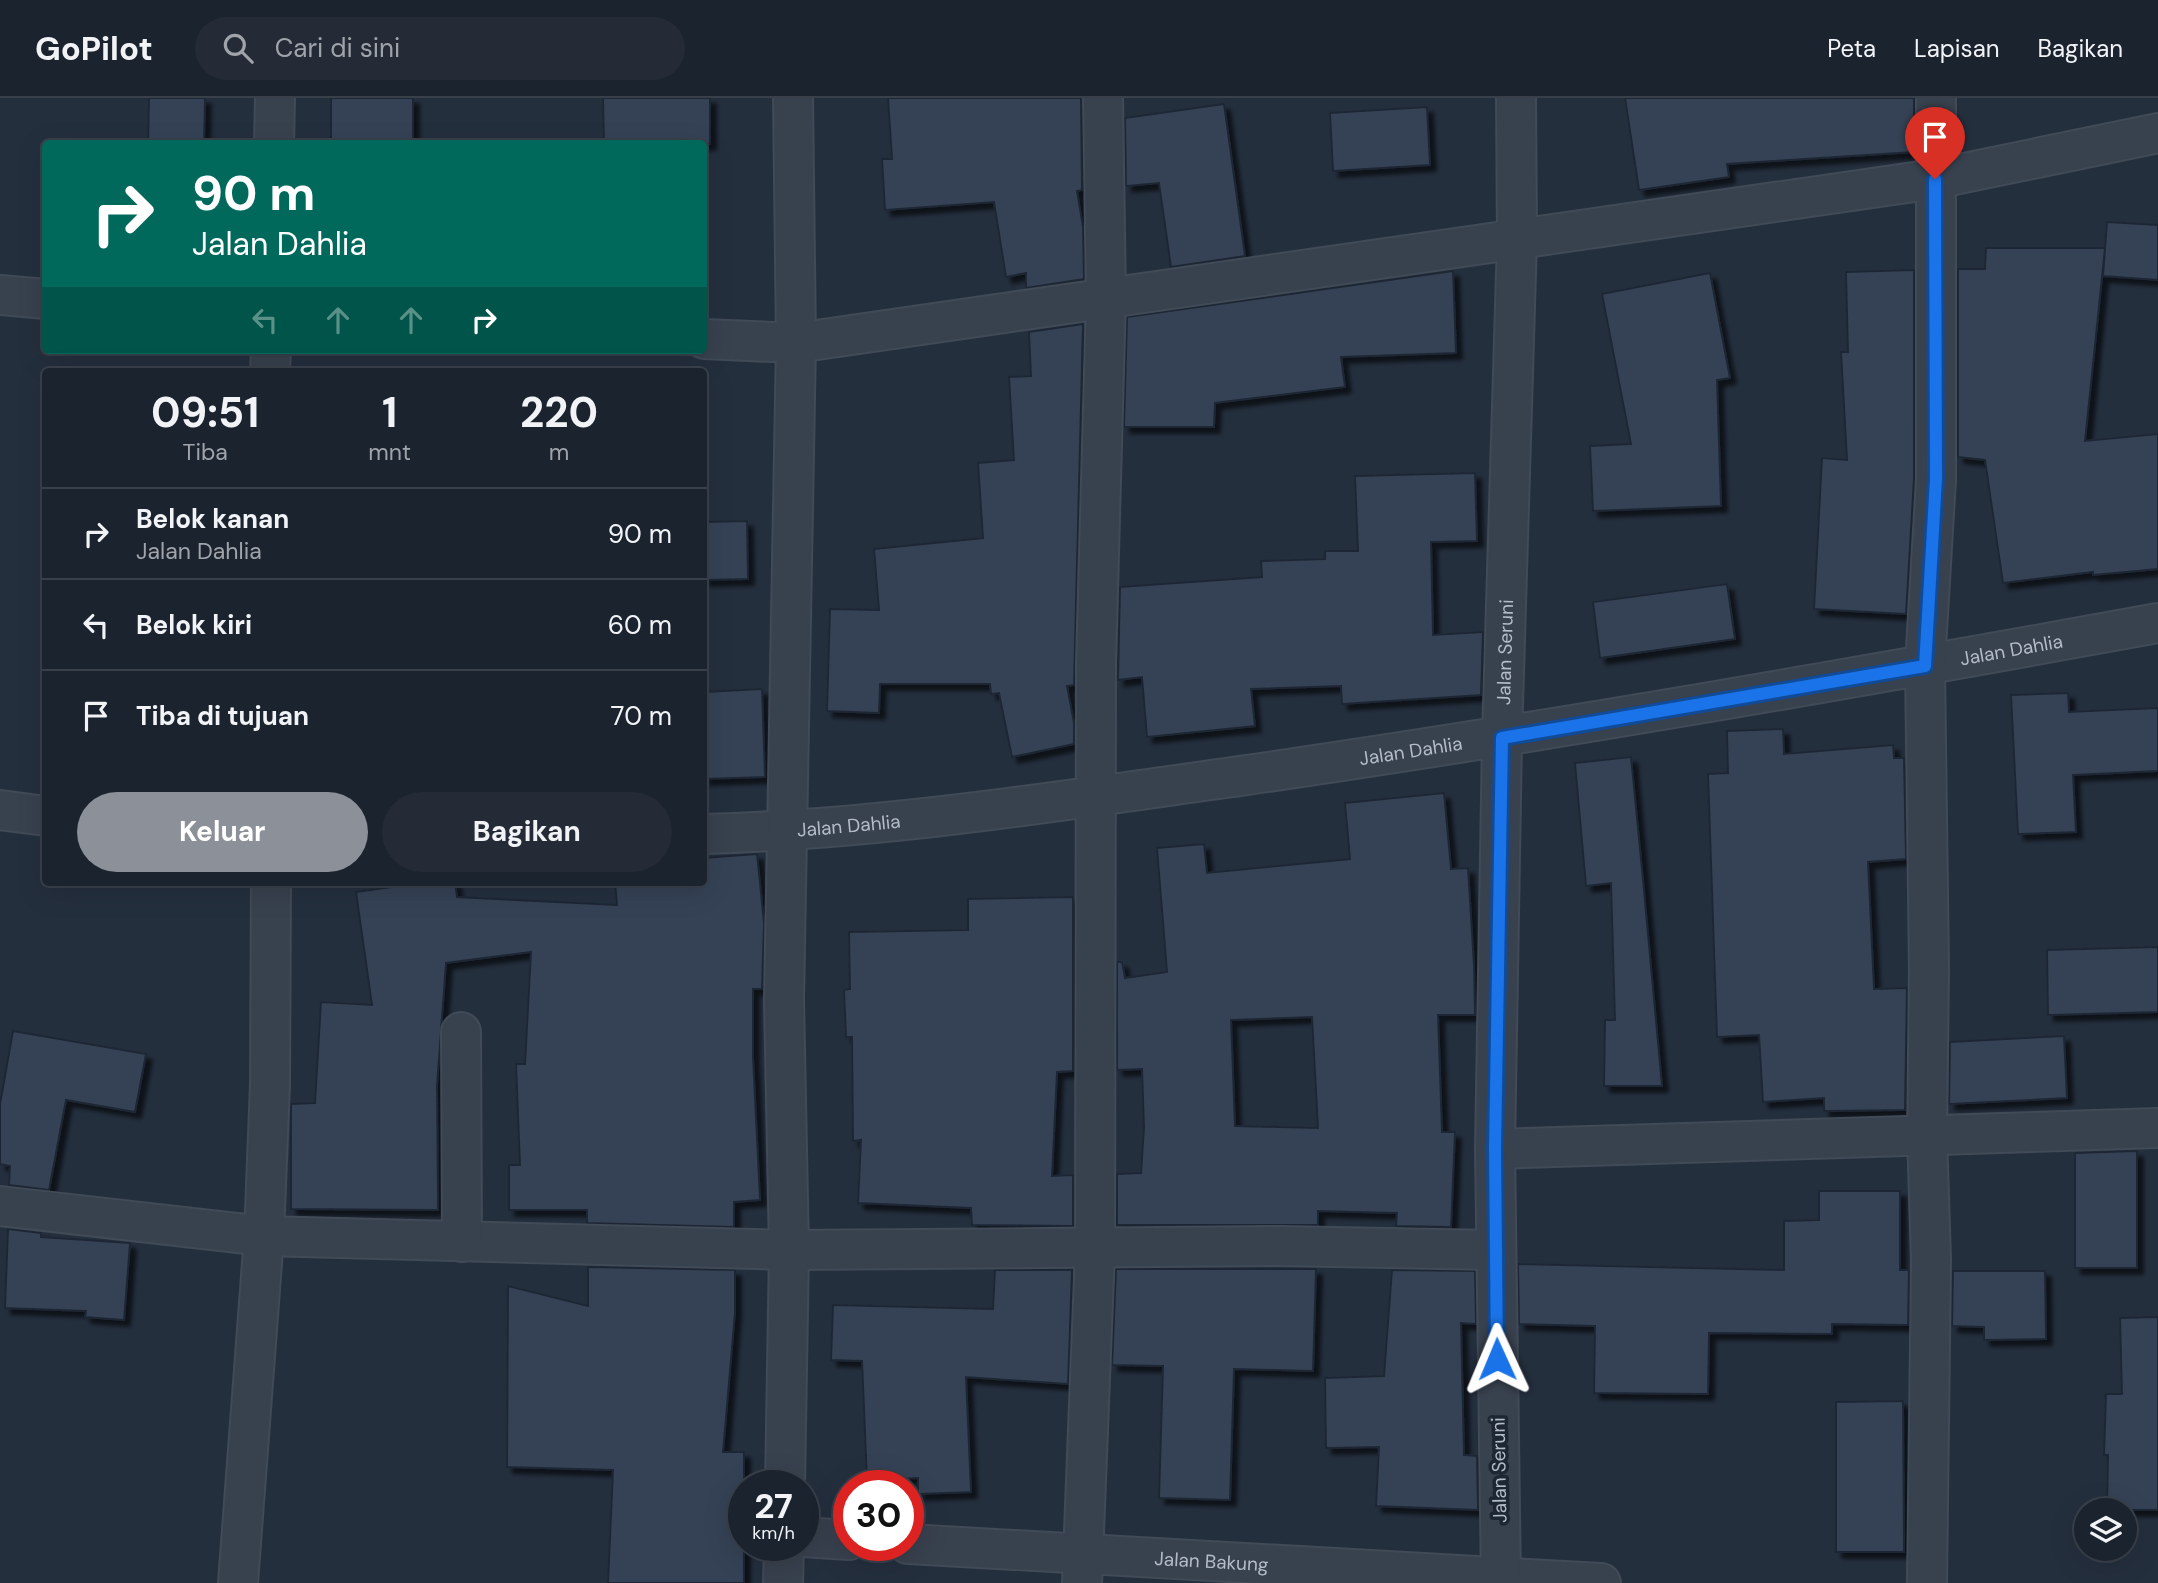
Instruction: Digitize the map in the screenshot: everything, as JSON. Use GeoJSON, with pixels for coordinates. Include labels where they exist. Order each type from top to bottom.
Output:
{"type":"FeatureCollection","features":[{"type":"Feature","properties":{"kind":"street"},"geometry":{"type":"LineString","coordinates":[[274,140],[275,98]]}},
{"type":"Feature","properties":{"kind":"street"},"geometry":{"type":"LineString","coordinates":[[785,1470],[789,1250],[784,999],[785,832],[796,343],[793,98]]}},
{"type":"Feature","properties":{"kind":"street"},"geometry":{"type":"LineString","coordinates":[[1081,1569],[1095,1250],[1094,796],[1106,298],[1103,98]]}},
{"type":"Feature","properties":{"kind":"street","name":"Jalan Seruni"},"geometry":{"type":"LineString","coordinates":[[1501,1580],[1495,1149],[1502,738],[1517,240],[1516,98]]}},
{"type":"Feature","properties":{"kind":"street"},"geometry":{"type":"LineString","coordinates":[[1927,1583],[1931,1260],[1927,1134],[1929,970],[1925,666],[1936,479],[1936,98]]}},
{"type":"Feature","properties":{"kind":"street"},"geometry":{"type":"LineString","coordinates":[[707,339],[796,343],[1935,179],[2158,132]]}},
{"type":"Feature","properties":{"kind":"street"},"geometry":{"type":"LineString","coordinates":[[0,295],[42,299]]}},
{"type":"Feature","properties":{"kind":"street","name":"Jalan Dahlia"},"geometry":{"type":"LineString","coordinates":[[707,834],[785,832],[1094,796],[1502,738],[1925,666],[2158,623]]}},
{"type":"Feature","properties":{"kind":"street"},"geometry":{"type":"LineString","coordinates":[[0,810],[42,815]]}},
{"type":"Feature","properties":{"kind":"street"},"geometry":{"type":"LineString","coordinates":[[238,1583],[251,1446],[264,1236],[270,1084],[271,886]]}},
{"type":"Feature","properties":{"kind":"street"},"geometry":{"type":"LineString","coordinates":[[461,1032],[462,1242]]}},
{"type":"Feature","properties":{"kind":"street"},"geometry":{"type":"LineString","coordinates":[[1495,1149],[2158,1128]]}},
{"type":"Feature","properties":{"kind":"street"},"geometry":{"type":"LineString","coordinates":[[0,1206],[264,1236],[462,1242],[789,1250],[1280,1247],[1495,1250]]}},
{"type":"Feature","properties":{"kind":"street","name":"Jalan Bakung"},"geometry":{"type":"LineString","coordinates":[[924,1546],[1081,1569],[1601,1583]]}},
{"type":"Feature","properties":{"kind":"street"},"geometry":{"type":"LineString","coordinates":[[783,1561],[783,1583]]}},
{"type":"Feature","properties":{"kind":"building"},"geometry":{"type":"Polygon","coordinates":[[[149,98],[205,98],[204,140],[148,140],[149,98]]]}},
{"type":"Feature","properties":{"kind":"building"},"geometry":{"type":"Polygon","coordinates":[[[331,98],[413,98],[413,140],[331,140],[331,98]]]}},
{"type":"Feature","properties":{"kind":"building"},"geometry":{"type":"Polygon","coordinates":[[[603,98],[710,98],[710,144],[707,144],[707,140],[604,140],[603,98]]]}},
{"type":"Feature","properties":{"kind":"building"},"geometry":{"type":"Polygon","coordinates":[[[888,98],[1081,98],[1082,190],[1077,191],[1083,227],[1084,279],[1026,288],[1026,273],[1006,277],[994,202],[885,210],[882,159],[892,159],[888,98]]]}},
{"type":"Feature","properties":{"kind":"building"},"geometry":{"type":"Polygon","coordinates":[[[1625,98],[1914,98],[1914,152],[1727,164],[1729,177],[1639,190],[1625,98]]]}},
{"type":"Feature","properties":{"kind":"building"},"geometry":{"type":"Polygon","coordinates":[[[1224,104],[1245,256],[1171,267],[1159,183],[1126,186],[1125,118],[1224,104]]]}},
{"type":"Feature","properties":{"kind":"building"},"geometry":{"type":"Polygon","coordinates":[[[1427,107],[1430,165],[1333,171],[1330,113],[1427,107]]]}},
{"type":"Feature","properties":{"kind":"building"},"geometry":{"type":"Polygon","coordinates":[[[2107,222],[2158,225],[2158,280],[2103,276],[2107,222]]]}},
{"type":"Feature","properties":{"kind":"building"},"geometry":{"type":"Polygon","coordinates":[[[1986,248],[2105,248],[2085,441],[2158,434],[2158,569],[2093,575],[2093,572],[2003,583],[1985,460],[1958,457],[1958,269],[1985,269],[1986,248]]]}},
{"type":"Feature","properties":{"kind":"building"},"geometry":{"type":"Polygon","coordinates":[[[1914,270],[1914,478],[1906,614],[1814,609],[1822,458],[1847,460],[1841,352],[1848,352],[1846,272],[1914,270]]]}},
{"type":"Feature","properties":{"kind":"building"},"geometry":{"type":"Polygon","coordinates":[[[1453,271],[1456,353],[1341,357],[1345,387],[1215,403],[1214,427],[1124,427],[1127,317],[1453,271]]]}},
{"type":"Feature","properties":{"kind":"building"},"geometry":{"type":"Polygon","coordinates":[[[1710,273],[1730,378],[1717,380],[1721,506],[1593,511],[1590,446],[1631,444],[1602,294],[1710,273]]]}},
{"type":"Feature","properties":{"kind":"building"},"geometry":{"type":"Polygon","coordinates":[[[1083,324],[1074,685],[1067,686],[1074,723],[1074,744],[1012,757],[999,693],[991,694],[990,684],[880,684],[879,713],[827,711],[830,609],[879,610],[874,549],[983,538],[978,463],[1014,460],[1009,377],[1031,376],[1029,332],[1083,324]]]}},
{"type":"Feature","properties":{"kind":"building"},"geometry":{"type":"Polygon","coordinates":[[[1475,473],[1477,541],[1431,542],[1433,635],[1483,632],[1481,695],[1342,704],[1341,686],[1251,689],[1255,726],[1147,737],[1142,677],[1118,680],[1120,587],[1262,577],[1261,561],[1325,559],[1325,551],[1358,551],[1355,476],[1475,473]]]}},
{"type":"Feature","properties":{"kind":"building"},"geometry":{"type":"Polygon","coordinates":[[[747,521],[748,579],[707,580],[707,522],[747,521]]]}},
{"type":"Feature","properties":{"kind":"building"},"geometry":{"type":"Polygon","coordinates":[[[1727,584],[1735,639],[1600,658],[1593,602],[1727,584]]]}},
{"type":"Feature","properties":{"kind":"building"},"geometry":{"type":"Polygon","coordinates":[[[762,689],[765,777],[707,779],[707,692],[762,689]]]}},
{"type":"Feature","properties":{"kind":"building"},"geometry":{"type":"Polygon","coordinates":[[[2068,693],[2069,712],[2158,708],[2158,771],[2073,775],[2076,832],[2018,834],[2011,695],[2068,693]]]}},
{"type":"Feature","properties":{"kind":"building"},"geometry":{"type":"Polygon","coordinates":[[[1783,729],[1784,754],[1893,745],[1894,758],[1904,758],[1906,859],[1868,862],[1874,989],[1907,988],[1905,1110],[1824,1111],[1824,1098],[1763,1102],[1759,1035],[1717,1037],[1708,774],[1728,773],[1727,731],[1783,729]]]}},
{"type":"Feature","properties":{"kind":"building"},"geometry":{"type":"Polygon","coordinates":[[[1631,757],[1662,1086],[1604,1086],[1605,1020],[1615,1020],[1611,883],[1586,886],[1575,763],[1631,757]]]}},
{"type":"Feature","properties":{"kind":"building"},"geometry":{"type":"Polygon","coordinates":[[[1444,793],[1451,869],[1468,868],[1475,1015],[1438,1015],[1442,1132],[1455,1132],[1451,1227],[1396,1226],[1397,1213],[1318,1211],[1318,1225],[1117,1225],[1117,1174],[1141,1173],[1144,1128],[1142,1069],[1117,1070],[1117,962],[1122,962],[1125,978],[1167,972],[1157,848],[1204,844],[1207,873],[1350,859],[1345,803],[1444,793]],[[1312,1017],[1231,1020],[1235,1126],[1318,1128],[1312,1017]]]}},
{"type":"Feature","properties":{"kind":"building"},"geometry":{"type":"Polygon","coordinates":[[[757,854],[764,923],[762,989],[753,989],[753,1057],[760,1200],[734,1202],[734,1227],[587,1223],[587,1210],[509,1210],[509,1165],[520,1165],[516,1064],[525,1064],[531,952],[446,963],[437,1085],[438,1210],[291,1209],[291,1104],[315,1103],[321,1002],[372,1005],[356,892],[399,886],[456,886],[457,897],[617,905],[615,886],[707,886],[707,858],[757,854]]]}},
{"type":"Feature","properties":{"kind":"building"},"geometry":{"type":"Polygon","coordinates":[[[1073,897],[1073,1071],[1057,1072],[1052,1176],[1073,1175],[1073,1226],[972,1225],[971,1208],[858,1203],[861,1140],[853,1141],[852,1037],[846,1037],[844,990],[850,989],[849,932],[968,930],[968,899],[1073,897]]]}},
{"type":"Feature","properties":{"kind":"building"},"geometry":{"type":"Polygon","coordinates":[[[2158,947],[2158,1012],[2048,1015],[2047,950],[2158,947]]]}},
{"type":"Feature","properties":{"kind":"building"},"geometry":{"type":"Polygon","coordinates":[[[13,1031],[146,1054],[135,1112],[66,1100],[49,1190],[9,1185],[10,1166],[0,1164],[0,1104],[13,1031]]]}},
{"type":"Feature","properties":{"kind":"building"},"geometry":{"type":"Polygon","coordinates":[[[2064,1036],[2067,1098],[1949,1104],[1950,1042],[2064,1036]]]}},
{"type":"Feature","properties":{"kind":"building"},"geometry":{"type":"Polygon","coordinates":[[[2137,1151],[2137,1268],[2075,1268],[2075,1153],[2137,1151]]]}},
{"type":"Feature","properties":{"kind":"building"},"geometry":{"type":"Polygon","coordinates":[[[1819,1191],[1900,1191],[1900,1270],[1909,1270],[1908,1325],[1832,1324],[1832,1334],[1709,1333],[1708,1394],[1594,1393],[1595,1326],[1519,1324],[1518,1264],[1784,1270],[1784,1221],[1819,1220],[1819,1191]]]}},
{"type":"Feature","properties":{"kind":"building"},"geometry":{"type":"Polygon","coordinates":[[[8,1229],[41,1233],[41,1237],[130,1243],[124,1320],[85,1317],[86,1311],[5,1308],[8,1229]]]}},
{"type":"Feature","properties":{"kind":"building"},"geometry":{"type":"Polygon","coordinates":[[[588,1267],[735,1270],[735,1312],[723,1452],[744,1452],[744,1470],[728,1470],[728,1561],[744,1561],[744,1583],[608,1583],[613,1470],[507,1467],[508,1286],[588,1306],[588,1267]]]}},
{"type":"Feature","properties":{"kind":"building"},"geometry":{"type":"Polygon","coordinates":[[[1116,1269],[1316,1269],[1313,1371],[1234,1369],[1230,1500],[1159,1498],[1163,1366],[1112,1365],[1116,1269]]]}},
{"type":"Feature","properties":{"kind":"building"},"geometry":{"type":"Polygon","coordinates":[[[995,1270],[1072,1270],[1068,1384],[966,1377],[971,1492],[924,1494],[924,1470],[867,1470],[862,1361],[831,1360],[833,1305],[993,1309],[995,1270]]]}},
{"type":"Feature","properties":{"kind":"building"},"geometry":{"type":"Polygon","coordinates":[[[1392,1270],[1475,1271],[1476,1324],[1461,1323],[1464,1455],[1477,1456],[1478,1510],[1376,1506],[1379,1447],[1326,1448],[1325,1378],[1384,1376],[1392,1270]]]}},
{"type":"Feature","properties":{"kind":"building"},"geometry":{"type":"Polygon","coordinates":[[[1953,1271],[2045,1271],[2046,1339],[1984,1340],[1984,1327],[1952,1326],[1953,1271]]]}},
{"type":"Feature","properties":{"kind":"building"},"geometry":{"type":"Polygon","coordinates":[[[2158,1317],[2158,1510],[2137,1510],[2137,1498],[2107,1498],[2108,1455],[2104,1455],[2106,1394],[2122,1394],[2120,1318],[2158,1317]]]}},
{"type":"Feature","properties":{"kind":"building"},"geometry":{"type":"Polygon","coordinates":[[[1903,1401],[1904,1552],[1836,1552],[1836,1402],[1903,1401]]]}},
{"type":"Feature","properties":{"kind":"route"},"geometry":{"type":"LineString","coordinates":[[1497,1359],[1495,1149],[1502,738],[1925,666],[1936,479],[1935,179]]}}]}
